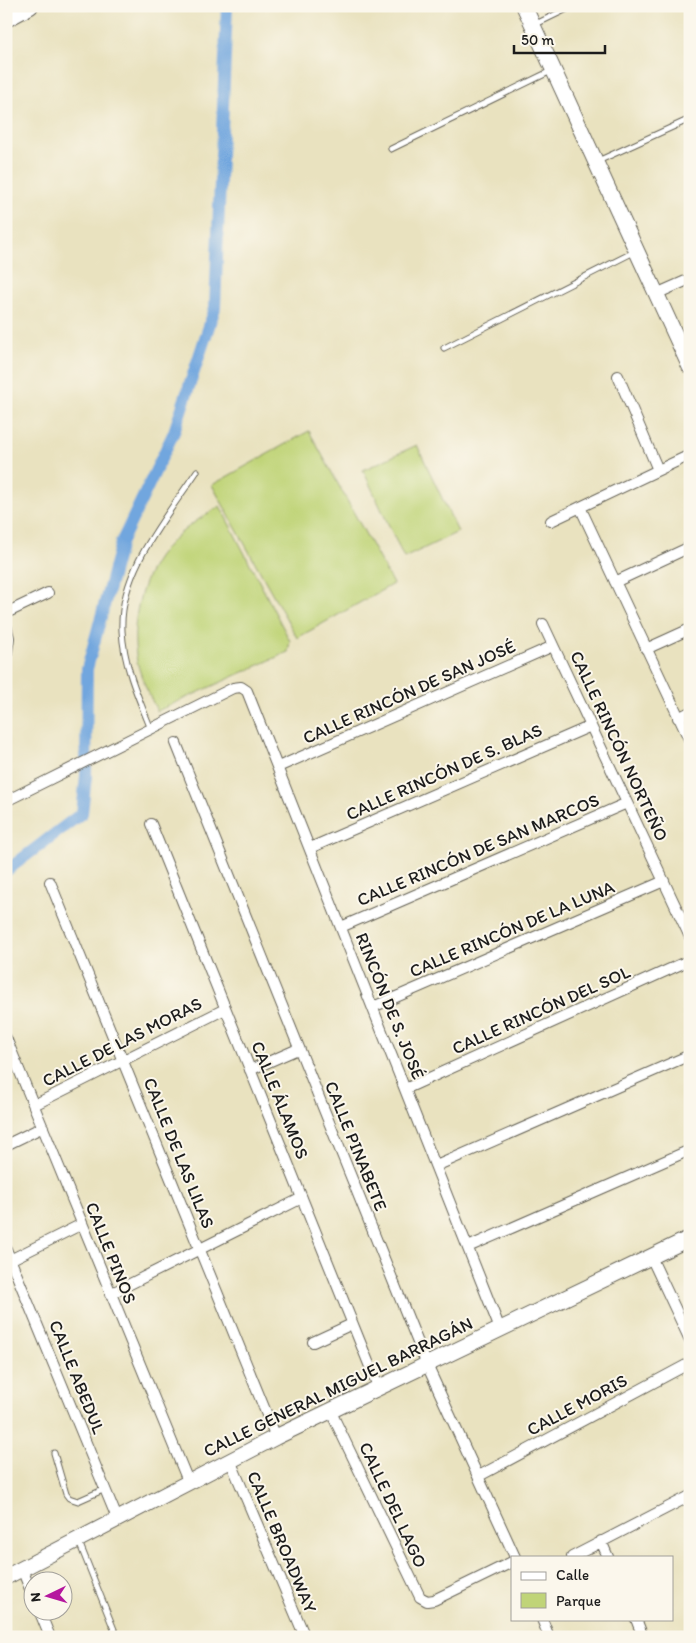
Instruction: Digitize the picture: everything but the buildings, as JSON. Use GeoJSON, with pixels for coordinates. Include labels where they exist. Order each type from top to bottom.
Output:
{"type":"FeatureCollection","features":[{"type":"Feature","properties":{"kind":"main road"},"geometry":{"type":"LineString","coordinates":[[6,19],[30,6]]}},
{"type":"Feature","properties":{"kind":"main road"},"geometry":{"type":"LineString","coordinates":[[524,6],[689,364]]}},
{"type":"Feature","properties":{"kind":"main road","name":"CALLE GENERAL MIGUEL BARRAGÁN"},"geometry":{"type":"LineString","coordinates":[[6,1577],[276,1437],[690,1238]]}},
{"type":"Feature","properties":{"kind":"street"},"geometry":{"type":"LineString","coordinates":[[656,294],[690,279]]}},
{"type":"Feature","properties":{"kind":"street"},"geometry":{"type":"LineString","coordinates":[[618,376],[658,470]]}},
{"type":"Feature","properties":{"kind":"street"},"geometry":{"type":"LineString","coordinates":[[550,521],[690,455]]}},
{"type":"Feature","properties":{"kind":"street"},"geometry":{"type":"LineString","coordinates":[[580,507],[690,741]]}},
{"type":"Feature","properties":{"kind":"street"},"geometry":{"type":"LineString","coordinates":[[615,582],[690,547]]}},
{"type":"Feature","properties":{"kind":"street"},"geometry":{"type":"LineString","coordinates":[[6,613],[48,593]]}},
{"type":"Feature","properties":{"kind":"street","name":"CALLE RINCÓN NORTEÑO"},"geometry":{"type":"LineString","coordinates":[[543,624],[690,937]]}},
{"type":"Feature","properties":{"kind":"street"},"geometry":{"type":"LineString","coordinates":[[6,625],[9,638],[6,659]]}},
{"type":"Feature","properties":{"kind":"street"},"geometry":{"type":"LineString","coordinates":[[646,649],[690,629]]}},
{"type":"Feature","properties":{"kind":"street","name":"CALLE RINCÓN DE SAN JOSÉ"},"geometry":{"type":"LineString","coordinates":[[278,767],[554,646]]}},
{"type":"Feature","properties":{"kind":"street","name":"RINCÓN DE S. JOSÉ"},"geometry":{"type":"LineString","coordinates":[[151,730],[234,688],[241,687],[249,694],[500,1330]]}},
{"type":"Feature","properties":{"kind":"street"},"geometry":{"type":"LineString","coordinates":[[678,718],[690,712]]}},
{"type":"Feature","properties":{"kind":"street","name":"CALLE RINCÓN DE S. BLAS"},"geometry":{"type":"LineString","coordinates":[[310,848],[591,726]]}},
{"type":"Feature","properties":{"kind":"street"},"geometry":{"type":"LineString","coordinates":[[7,801],[151,730]]}},
{"type":"Feature","properties":{"kind":"street","name":"CALLE PINABETE"},"geometry":{"type":"LineString","coordinates":[[176,743],[427,1365],[515,1556]]}},
{"type":"Feature","properties":{"kind":"street","name":"CALLE RINCÓN DE SAN MARCOS"},"geometry":{"type":"LineString","coordinates":[[341,927],[627,803]]}},
{"type":"Feature","properties":{"kind":"street","name":"CALLE ÁLAMOS"},"geometry":{"type":"LineString","coordinates":[[151,824],[379,1389]]}},
{"type":"Feature","properties":{"kind":"street","name":"CALLE RINCÓN DE LA LUNA"},"geometry":{"type":"LineString","coordinates":[[373,1007],[664,881]]}},
{"type":"Feature","properties":{"kind":"street","name":"CALLE DE LAS LILAS"},"geometry":{"type":"LineString","coordinates":[[50,882],[276,1437]]}},
{"type":"Feature","properties":{"kind":"street","name":"CALLE RINCÓN DEL SOL"},"geometry":{"type":"LineString","coordinates":[[405,1089],[690,960]]}},
{"type":"Feature","properties":{"kind":"street","name":"CALLE DE LAS MORAS"},"geometry":{"type":"LineString","coordinates":[[34,1105],[225,1009]]}},
{"type":"Feature","properties":{"kind":"street","name":"CALLE PINOS"},"geometry":{"type":"LineString","coordinates":[[6,1038],[10,1057],[34,1105],[188,1481]]}},
{"type":"Feature","properties":{"kind":"street"},"geometry":{"type":"LineString","coordinates":[[250,1070],[298,1049]]}},
{"type":"Feature","properties":{"kind":"street"},"geometry":{"type":"LineString","coordinates":[[436,1166],[690,1055]]}},
{"type":"Feature","properties":{"kind":"street"},"geometry":{"type":"LineString","coordinates":[[6,1145],[43,1127]]}},
{"type":"Feature","properties":{"kind":"street"},"geometry":{"type":"LineString","coordinates":[[468,1247],[690,1150]]}},
{"type":"Feature","properties":{"kind":"street"},"geometry":{"type":"LineString","coordinates":[[110,1294],[302,1198]]}},
{"type":"Feature","properties":{"kind":"street"},"geometry":{"type":"LineString","coordinates":[[8,1261],[82,1224]]}},
{"type":"Feature","properties":{"kind":"street","name":"CALLE ABEDUL"},"geometry":{"type":"LineString","coordinates":[[6,1249],[8,1261],[117,1518]]}},
{"type":"Feature","properties":{"kind":"street"},"geometry":{"type":"LineString","coordinates":[[651,1257],[690,1340]]}},
{"type":"Feature","properties":{"kind":"street"},"geometry":{"type":"LineString","coordinates":[[313,1342],[352,1324]]}},
{"type":"Feature","properties":{"kind":"street","name":"CALLE MORIS"},"geometry":{"type":"LineString","coordinates":[[479,1476],[690,1363]]}},
{"type":"Feature","properties":{"kind":"street","name":"CALLE DEL LAGO"},"geometry":{"type":"LineString","coordinates":[[331,1412],[414,1588],[424,1600],[434,1600],[511,1562]]}},
{"type":"Feature","properties":{"kind":"street","name":"CALLE BROADWAY"},"geometry":{"type":"LineString","coordinates":[[230,1460],[305,1637]]}},
{"type":"Feature","properties":{"kind":"street"},"geometry":{"type":"LineString","coordinates":[[574,1556],[690,1496]]}},
{"type":"Feature","properties":{"kind":"street"},"geometry":{"type":"LineString","coordinates":[[601,1542],[608,1556]]}},
{"type":"Feature","properties":{"kind":"street"},"geometry":{"type":"LineString","coordinates":[[43,1620],[50,1637]]}},
{"type":"Feature","properties":{"kind":"street"},"geometry":{"type":"LineString","coordinates":[[542,1620],[549,1637]]}},
{"type":"Feature","properties":{"kind":"street"},"geometry":{"type":"LineString","coordinates":[[636,1620],[643,1637]]}},
{"type":"Feature","properties":{"kind":"lane"},"geometry":{"type":"LineString","coordinates":[[533,26],[573,6]]}},
{"type":"Feature","properties":{"kind":"lane"},"geometry":{"type":"LineString","coordinates":[[391,149],[554,70]]}},
{"type":"Feature","properties":{"kind":"lane"},"geometry":{"type":"LineString","coordinates":[[596,162],[690,118]]}},
{"type":"Feature","properties":{"kind":"lane"},"geometry":{"type":"LineString","coordinates":[[444,348],[636,250]]}},
{"type":"Feature","properties":{"kind":"lane"},"geometry":{"type":"LineString","coordinates":[[151,730],[132,683],[125,652],[122,629],[125,604],[131,579],[142,555],[197,471]]}},
{"type":"Feature","properties":{"kind":"lane"},"geometry":{"type":"LineString","coordinates":[[54,1453],[66,1494],[70,1498],[78,1501],[105,1489]]}},
{"type":"Feature","properties":{"kind":"lane"},"geometry":{"type":"LineString","coordinates":[[78,1539],[117,1637]]}},
{"type":"Feature","properties":{"kind":"green space"},"geometry":{"type":"Polygon","coordinates":[[[309,431],[393,584],[297,638],[212,485],[309,431]]]}},
{"type":"Feature","properties":{"kind":"green space"},"geometry":{"type":"Polygon","coordinates":[[[417,445],[458,532],[404,558],[363,470],[417,445]]]}},
{"type":"Feature","properties":{"kind":"green space"},"geometry":{"type":"Polygon","coordinates":[[[220,506],[290,641],[288,652],[157,711],[141,674],[135,647],[136,618],[143,589],[155,562],[169,544],[190,526],[220,506]]]}},
{"type":"Feature","properties":{"kind":"waterway"},"geometry":{"type":"LineString","coordinates":[[6,871],[82,813],[86,776],[87,669],[121,543],[174,432],[215,308],[227,6]]}}]}
